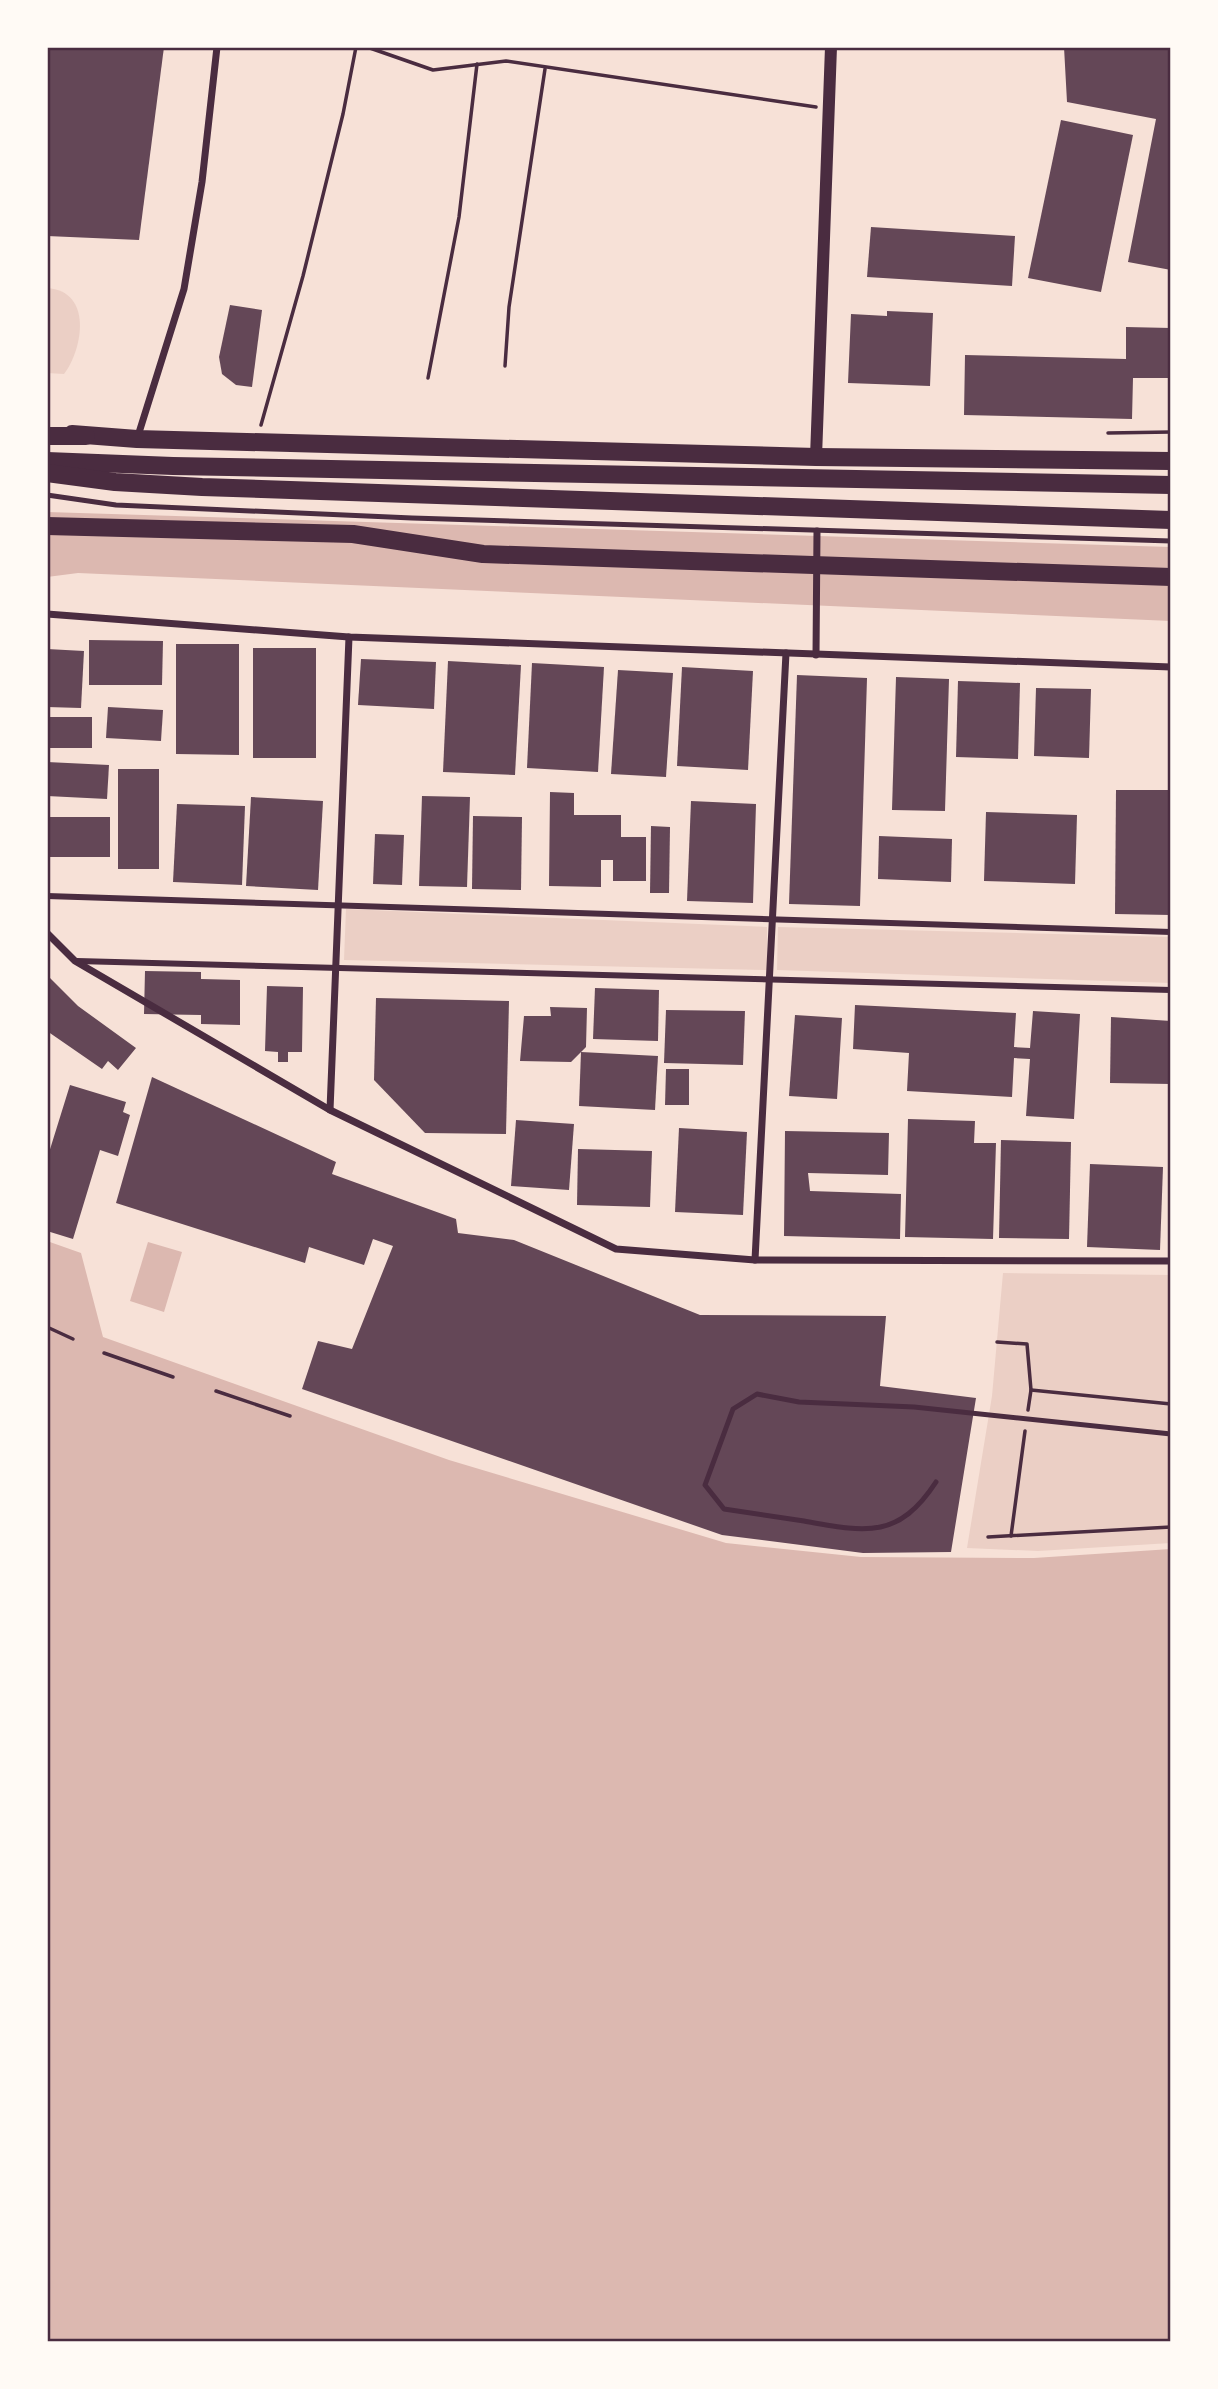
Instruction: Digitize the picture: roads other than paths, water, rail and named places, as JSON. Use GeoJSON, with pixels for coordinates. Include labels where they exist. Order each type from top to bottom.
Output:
{"type":"FeatureCollection","features":[{"type":"Feature","properties":{"kind":"main road"},"geometry":{"type":"LineString","coordinates":[[47,430],[86,436]]}},
{"type":"Feature","properties":{"kind":"main road"},"geometry":{"type":"LineString","coordinates":[[47,436],[816,457],[1171,461]]}},
{"type":"Feature","properties":{"kind":"main road"},"geometry":{"type":"LineString","coordinates":[[47,461],[173,466],[1171,485]]}},
{"type":"Feature","properties":{"kind":"main road"},"geometry":{"type":"LineString","coordinates":[[47,474],[115,482],[202,487],[1171,520]]}},
{"type":"Feature","properties":{"kind":"main road"},"geometry":{"type":"LineString","coordinates":[[47,526],[353,534],[496,555],[1171,577]]}},
{"type":"Feature","properties":{"kind":"street"},"geometry":{"type":"LineString","coordinates":[[137,439],[184,289],[202,182],[217,47]]}},
{"type":"Feature","properties":{"kind":"street"},"geometry":{"type":"LineString","coordinates":[[816,457],[831,47]]}},
{"type":"Feature","properties":{"kind":"street"},"geometry":{"type":"LineString","coordinates":[[816,655],[818,533]]}},
{"type":"Feature","properties":{"kind":"street"},"geometry":{"type":"LineString","coordinates":[[47,614],[349,637],[1171,667]]}},
{"type":"Feature","properties":{"kind":"street"},"geometry":{"type":"LineString","coordinates":[[330,1110],[336,906],[349,637]]}},
{"type":"Feature","properties":{"kind":"street"},"geometry":{"type":"LineString","coordinates":[[755,1260],[786,653]]}},
{"type":"Feature","properties":{"kind":"street"},"geometry":{"type":"LineString","coordinates":[[47,896],[774,922],[1171,932]]}},
{"type":"Feature","properties":{"kind":"street"},"geometry":{"type":"LineString","coordinates":[[47,933],[75,961],[330,1110],[616,1249],[755,1260],[1171,1261]]}},
{"type":"Feature","properties":{"kind":"street"},"geometry":{"type":"LineString","coordinates":[[75,961],[771,977],[1171,990]]}},
{"type":"Feature","properties":{"kind":"lane"},"geometry":{"type":"LineString","coordinates":[[47,495],[116,505],[818,533],[1171,541]]}},
{"type":"Feature","properties":{"kind":"lane"},"geometry":{"type":"LineString","coordinates":[[936,1482],[923,1502],[907,1517],[883,1528],[855,1531],[724,1509],[705,1485],[733,1409],[757,1394],[799,1402],[914,1407],[1171,1434]]}}]}
